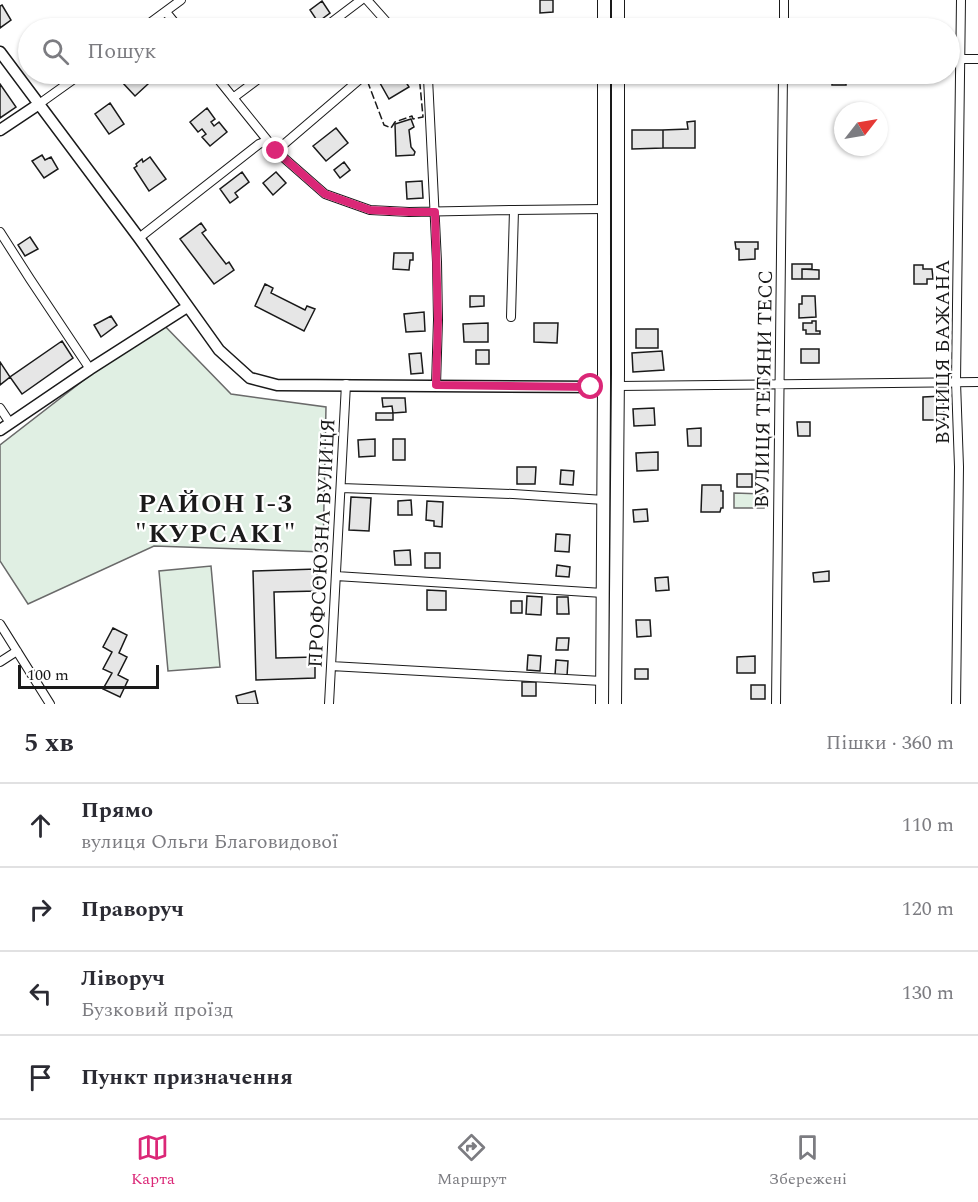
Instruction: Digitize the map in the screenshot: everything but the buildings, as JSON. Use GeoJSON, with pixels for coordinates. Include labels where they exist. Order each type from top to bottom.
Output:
{"type":"FeatureCollection","features":[{"type":"Feature","properties":{"kind":"main road"},"geometry":{"type":"LineString","coordinates":[[604,0],[604,18]]}},
{"type":"Feature","properties":{"kind":"main road"},"geometry":{"type":"LineString","coordinates":[[618,0],[618,18]]}},
{"type":"Feature","properties":{"kind":"main road"},"geometry":{"type":"LineString","coordinates":[[602,704],[604,84]]}},
{"type":"Feature","properties":{"kind":"main road"},"geometry":{"type":"LineString","coordinates":[[615,704],[618,84]]}},
{"type":"Feature","properties":{"kind":"street"},"geometry":{"type":"LineString","coordinates":[[157,18],[181,0]]}},
{"type":"Feature","properties":{"kind":"street"},"geometry":{"type":"LineString","coordinates":[[337,18],[361,0]]}},
{"type":"Feature","properties":{"kind":"street"},"geometry":{"type":"LineString","coordinates":[[367,0],[383,18]]}},
{"type":"Feature","properties":{"kind":"street"},"geometry":{"type":"LineString","coordinates":[[784,0],[784,18]]}},
{"type":"Feature","properties":{"kind":"street","name":"ВУЛИЦЯ БАЖАНА"},"geometry":{"type":"LineString","coordinates":[[956,704],[958,479],[956,382],[961,0]]}},
{"type":"Feature","properties":{"kind":"street"},"geometry":{"type":"LineString","coordinates":[[166,12],[171,18]]}},
{"type":"Feature","properties":{"kind":"street"},"geometry":{"type":"LineString","coordinates":[[0,52],[18,76]]}},
{"type":"Feature","properties":{"kind":"street"},"geometry":{"type":"LineString","coordinates":[[961,58],[978,58]]}},
{"type":"Feature","properties":{"kind":"street"},"geometry":{"type":"LineString","coordinates":[[24,84],[139,238],[219,350],[250,378],[277,385],[604,387]]}},
{"type":"Feature","properties":{"kind":"street"},"geometry":{"type":"LineString","coordinates":[[0,130],[67,84]]}},
{"type":"Feature","properties":{"kind":"street"},"geometry":{"type":"LineString","coordinates":[[222,84],[276,151],[325,194],[370,210],[435,212],[604,209]]}},
{"type":"Feature","properties":{"kind":"street"},"geometry":{"type":"LineString","coordinates":[[233,98],[252,84]]}},
{"type":"Feature","properties":{"kind":"street"},"geometry":{"type":"LineString","coordinates":[[276,151],[354,84]]}},
{"type":"Feature","properties":{"kind":"street"},"geometry":{"type":"LineString","coordinates":[[428,84],[438,320],[436,385]]}},
{"type":"Feature","properties":{"kind":"street","name":"ВУЛИЦЯ ТЕТЯНИ ТЕСС"},"geometry":{"type":"LineString","coordinates":[[776,704],[783,84]]}},
{"type":"Feature","properties":{"kind":"street"},"geometry":{"type":"LineString","coordinates":[[139,238],[259,144],[267,141]]}},
{"type":"Feature","properties":{"kind":"street"},"geometry":{"type":"LineString","coordinates":[[511,317],[514,210]]}},
{"type":"Feature","properties":{"kind":"street"},"geometry":{"type":"LineString","coordinates":[[0,232],[90,369]]}},
{"type":"Feature","properties":{"kind":"street"},"geometry":{"type":"LineString","coordinates":[[0,429],[187,307]]}},
{"type":"Feature","properties":{"kind":"street"},"geometry":{"type":"LineString","coordinates":[[618,386],[978,382]]}},
{"type":"Feature","properties":{"kind":"street","name":"ПРОФСОЮЗНА ВУЛИЦЯ"},"geometry":{"type":"LineString","coordinates":[[329,704],[346,384]]}},
{"type":"Feature","properties":{"kind":"street"},"geometry":{"type":"LineString","coordinates":[[0,408],[10,423]]}},
{"type":"Feature","properties":{"kind":"street"},"geometry":{"type":"LineString","coordinates":[[340,488],[513,494],[603,500]]}},
{"type":"Feature","properties":{"kind":"street"},"geometry":{"type":"LineString","coordinates":[[336,576],[603,593]]}},
{"type":"Feature","properties":{"kind":"street"},"geometry":{"type":"LineString","coordinates":[[0,624],[50,704]]}},
{"type":"Feature","properties":{"kind":"street"},"geometry":{"type":"LineString","coordinates":[[0,662],[17,651]]}},
{"type":"Feature","properties":{"kind":"street"},"geometry":{"type":"LineString","coordinates":[[331,666],[602,681]]}},
{"type":"Feature","properties":{"kind":"green space"},"geometry":{"type":"Polygon","coordinates":[[[160,321],[231,394],[326,407],[323,552],[154,546],[28,604],[0,561],[0,445],[160,321]]]}},
{"type":"Feature","properties":{"kind":"green space"},"geometry":{"type":"Polygon","coordinates":[[[734,493],[764,494],[764,508],[734,508],[734,493]]]}},
{"type":"Feature","properties":{"kind":"green space"},"geometry":{"type":"Polygon","coordinates":[[[211,566],[220,667],[168,671],[159,571],[211,566]]]}},
{"type":"Feature","properties":{"kind":"fence"},"geometry":{"type":"LineString","coordinates":[[369,84],[384,125],[391,128],[395,122],[412,116],[413,119],[423,117],[420,84]]}},
{"type":"Feature","properties":{"kind":"district","name":"РАЙОН І-3 \"КУРСАКІ\""},"geometry":{"type":"Point","coordinates":[216,518]}},
{"type":"Feature","properties":{"kind":"route"},"geometry":{"type":"LineString","coordinates":[[276,151],[325,194],[370,210],[435,212],[438,320],[436,385],[591,387]]}}]}
